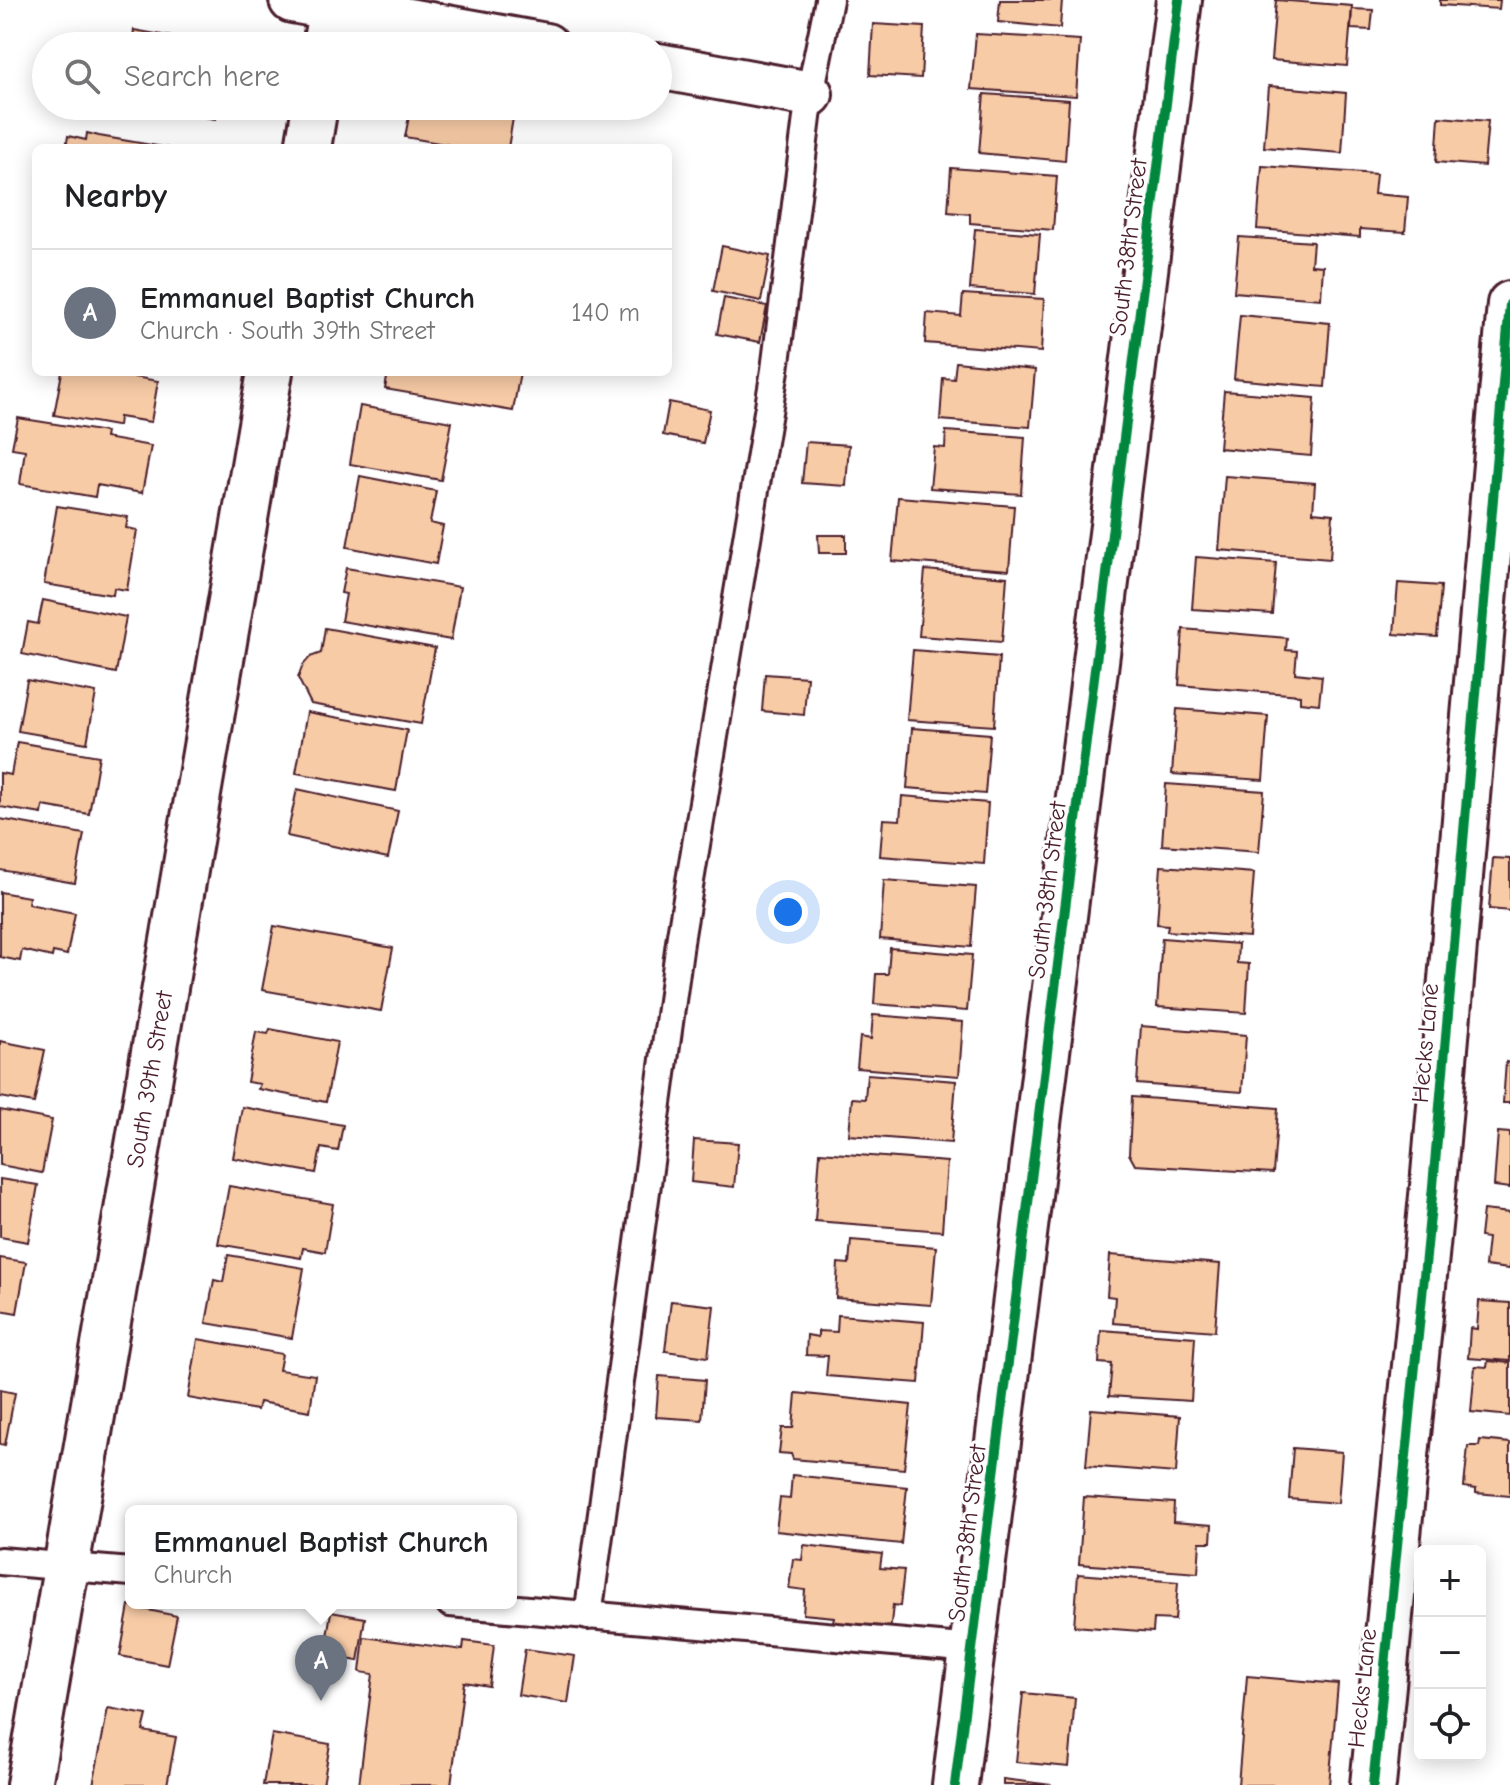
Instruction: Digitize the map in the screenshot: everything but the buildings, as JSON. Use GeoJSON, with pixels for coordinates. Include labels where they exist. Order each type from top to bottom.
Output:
{"type":"FeatureCollection","features":[{"type":"Feature","properties":{"kind":"street","name":"South 38th Street"},"geometry":{"type":"LineString","coordinates":[[955,1785],[1179,0]]}},
{"type":"Feature","properties":{"kind":"street"},"geometry":{"type":"LineString","coordinates":[[321,13],[451,32]]}},
{"type":"Feature","properties":{"kind":"street"},"geometry":{"type":"LineString","coordinates":[[672,69],[810,94]]}},
{"type":"Feature","properties":{"kind":"street"},"geometry":{"type":"LineString","coordinates":[[309,144],[313,120]]}},
{"type":"Feature","properties":{"kind":"street","name":"Hecks Lane"},"geometry":{"type":"LineString","coordinates":[[1373,1785],[1433,1186],[1510,304]]}},
{"type":"Feature","properties":{"kind":"street","name":"South 39th Street"},"geometry":{"type":"LineString","coordinates":[[29,1785],[269,376]]}},
{"type":"Feature","properties":{"kind":"lane"},"geometry":{"type":"LineString","coordinates":[[588,1616],[681,935],[775,370],[810,94],[829,0]]}},
{"type":"Feature","properties":{"kind":"lane"},"geometry":{"type":"LineString","coordinates":[[0,1561],[125,1571]]}},
{"type":"Feature","properties":{"kind":"lane"},"geometry":{"type":"LineString","coordinates":[[514,1609],[973,1649]]}},
{"type":"Feature","properties":{"kind":"cycle path"},"geometry":{"type":"LineString","coordinates":[[955,1785],[1179,0]]}},
{"type":"Feature","properties":{"kind":"cycle path"},"geometry":{"type":"LineString","coordinates":[[1373,1785],[1433,1186],[1510,304]]}},
{"type":"Feature","properties":{"kind":"place","name":"Emmanuel Baptist Church"},"geometry":{"type":"Point","coordinates":[321,1701]}}]}
